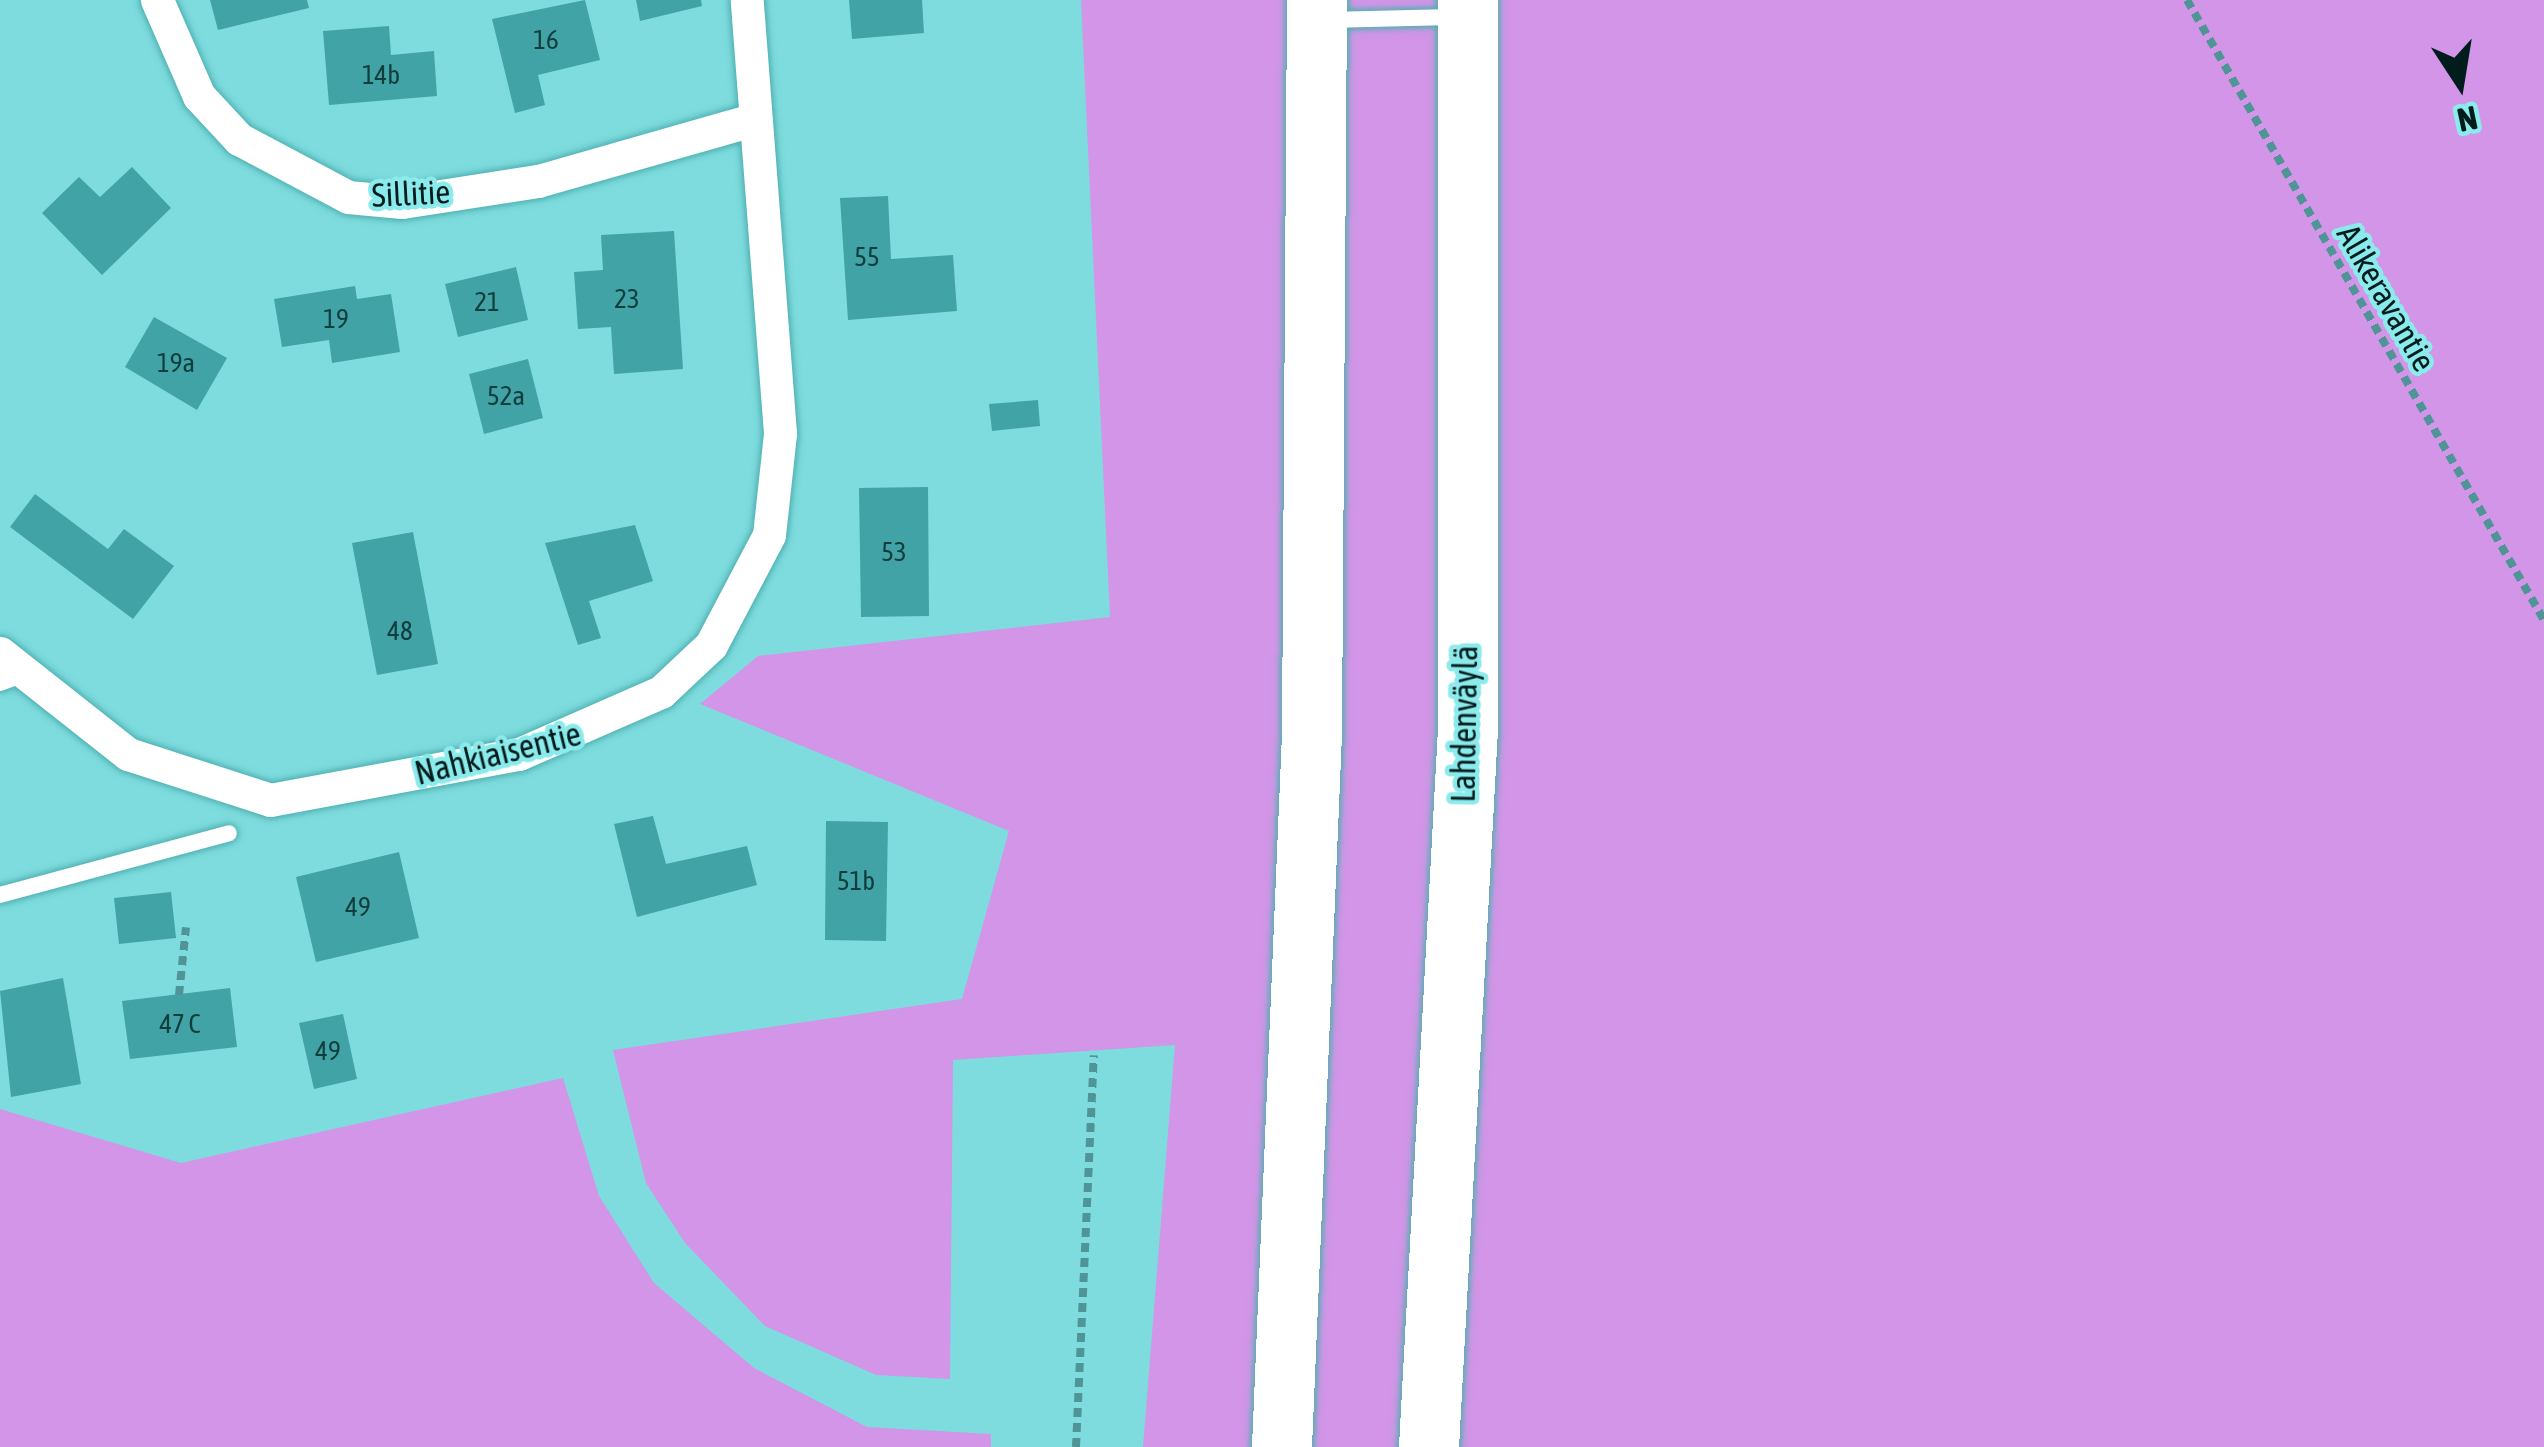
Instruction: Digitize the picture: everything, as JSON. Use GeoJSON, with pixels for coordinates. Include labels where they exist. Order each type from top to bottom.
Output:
{"type":"FeatureCollection","features":[{"type":"Feature","properties":{"kind":"highway","name":"Lahdenväylä"},"geometry":{"type":"LineString","coordinates":[[1429,1447],[1468,730],[1468,9]]}},
{"type":"Feature","properties":{"kind":"highway"},"geometry":{"type":"LineString","coordinates":[[1282,1447],[1312,733],[1317,10]]}},
{"type":"Feature","properties":{"kind":"street","name":"Sillitie"},"geometry":{"type":"LineString","coordinates":[[157,0],[199,96],[239,139],[348,196],[402,202],[538,181],[752,120]]}},
{"type":"Feature","properties":{"kind":"street","name":"Nahkiaisentie"},"geometry":{"type":"LineString","coordinates":[[8,670],[128,754],[270,800],[519,754],[661,692],[711,645],[769,535],[780,433],[752,120],[747,0]]}},
{"type":"Feature","properties":{"kind":"lane"},"geometry":{"type":"LineString","coordinates":[[1317,10],[1468,9]]}},
{"type":"Feature","properties":{"kind":"lane"},"geometry":{"type":"LineString","coordinates":[[0,895],[229,833]]}},
{"type":"Feature","properties":{"kind":"path","name":"Alikeravantie"},"geometry":{"type":"LineString","coordinates":[[2187,0],[2544,620]]}},
{"type":"Feature","properties":{"kind":"path"},"geometry":{"type":"LineString","coordinates":[[179,995],[186,927]]}},
{"type":"Feature","properties":{"kind":"path"},"geometry":{"type":"LineString","coordinates":[[1076,1447],[1094,1055]]}},
{"type":"Feature","properties":{"kind":"shaded area"},"geometry":{"type":"Polygon","coordinates":[[[1081,0],[2544,0],[2544,1447],[1143,1447],[1175,1045],[953,1060],[950,1379],[876,1375],[765,1326],[685,1243],[646,1183],[613,1050],[962,999],[1009,831],[700,704],[758,656],[1110,617],[1081,0]]]}},
{"type":"Feature","properties":{"kind":"shaded area"},"geometry":{"type":"Polygon","coordinates":[[[563,1078],[599,1196],[654,1283],[754,1368],[867,1427],[991,1434],[991,1447],[0,1447],[0,1109],[181,1163],[563,1078]]]}},
{"type":"Feature","properties":{"kind":"building"},"geometry":{"type":"Polygon","coordinates":[[[210,0],[307,0],[309,8],[218,30],[210,0]]]}},
{"type":"Feature","properties":{"kind":"building"},"geometry":{"type":"Polygon","coordinates":[[[585,0],[600,60],[538,75],[545,105],[515,113],[492,19],[585,0]]]}},
{"type":"Feature","properties":{"kind":"building"},"geometry":{"type":"Polygon","coordinates":[[[636,0],[701,0],[702,6],[640,21],[636,0]]]}},
{"type":"Feature","properties":{"kind":"building"},"geometry":{"type":"Polygon","coordinates":[[[849,0],[922,0],[924,33],[852,39],[849,0]]]}},
{"type":"Feature","properties":{"kind":"building"},"geometry":{"type":"Polygon","coordinates":[[[389,26],[391,55],[434,51],[437,96],[329,105],[323,31],[389,26]]]}},
{"type":"Feature","properties":{"kind":"building"},"geometry":{"type":"Polygon","coordinates":[[[132,167],[171,208],[102,275],[42,213],[79,177],[100,197],[132,167]]]}},
{"type":"Feature","properties":{"kind":"building"},"geometry":{"type":"Polygon","coordinates":[[[888,196],[891,259],[953,255],[957,311],[848,320],[840,198],[888,196]]]}},
{"type":"Feature","properties":{"kind":"building"},"geometry":{"type":"Polygon","coordinates":[[[674,231],[683,369],[614,374],[611,327],[578,329],[574,272],[603,270],[601,235],[674,231]]]}},
{"type":"Feature","properties":{"kind":"building"},"geometry":{"type":"Polygon","coordinates":[[[516,267],[528,320],[458,337],[445,284],[516,267]]]}},
{"type":"Feature","properties":{"kind":"building"},"geometry":{"type":"Polygon","coordinates":[[[355,286],[357,299],[391,294],[400,352],[332,363],[329,340],[282,347],[274,299],[355,286]]]}},
{"type":"Feature","properties":{"kind":"building"},"geometry":{"type":"Polygon","coordinates":[[[154,317],[227,358],[197,410],[125,367],[154,317]]]}},
{"type":"Feature","properties":{"kind":"building"},"geometry":{"type":"Polygon","coordinates":[[[528,359],[543,418],[484,434],[469,374],[528,359]]]}},
{"type":"Feature","properties":{"kind":"building"},"geometry":{"type":"Polygon","coordinates":[[[1038,400],[1040,426],[992,431],[989,404],[1038,400]]]}},
{"type":"Feature","properties":{"kind":"building"},"geometry":{"type":"Polygon","coordinates":[[[928,487],[929,616],[861,617],[859,488],[928,487]]]}},
{"type":"Feature","properties":{"kind":"building"},"geometry":{"type":"Polygon","coordinates":[[[35,494],[108,549],[124,529],[174,566],[133,619],[10,527],[35,494]]]}},
{"type":"Feature","properties":{"kind":"building"},"geometry":{"type":"Polygon","coordinates":[[[635,525],[653,581],[589,601],[601,638],[578,645],[545,543],[635,525]]]}},
{"type":"Feature","properties":{"kind":"building"},"geometry":{"type":"Polygon","coordinates":[[[413,532],[438,664],[377,675],[352,543],[413,532]]]}},
{"type":"Feature","properties":{"kind":"building"},"geometry":{"type":"Polygon","coordinates":[[[653,816],[666,864],[747,846],[757,885],[637,917],[614,824],[653,816]]]}},
{"type":"Feature","properties":{"kind":"building"},"geometry":{"type":"Polygon","coordinates":[[[826,821],[888,822],[886,941],[825,940],[826,821]]]}},
{"type":"Feature","properties":{"kind":"building"},"geometry":{"type":"Polygon","coordinates":[[[399,852],[419,938],[316,962],[296,877],[399,852]]]}},
{"type":"Feature","properties":{"kind":"building"},"geometry":{"type":"Polygon","coordinates":[[[171,892],[176,938],[119,944],[114,898],[171,892]]]}},
{"type":"Feature","properties":{"kind":"building"},"geometry":{"type":"Polygon","coordinates":[[[63,978],[81,1084],[11,1097],[0,991],[63,978]]]}},
{"type":"Feature","properties":{"kind":"building"},"geometry":{"type":"Polygon","coordinates":[[[230,988],[237,1047],[130,1059],[122,1001],[230,988]]]}},
{"type":"Feature","properties":{"kind":"building"},"geometry":{"type":"Polygon","coordinates":[[[343,1014],[357,1079],[314,1089],[299,1023],[343,1014]]]}}]}
